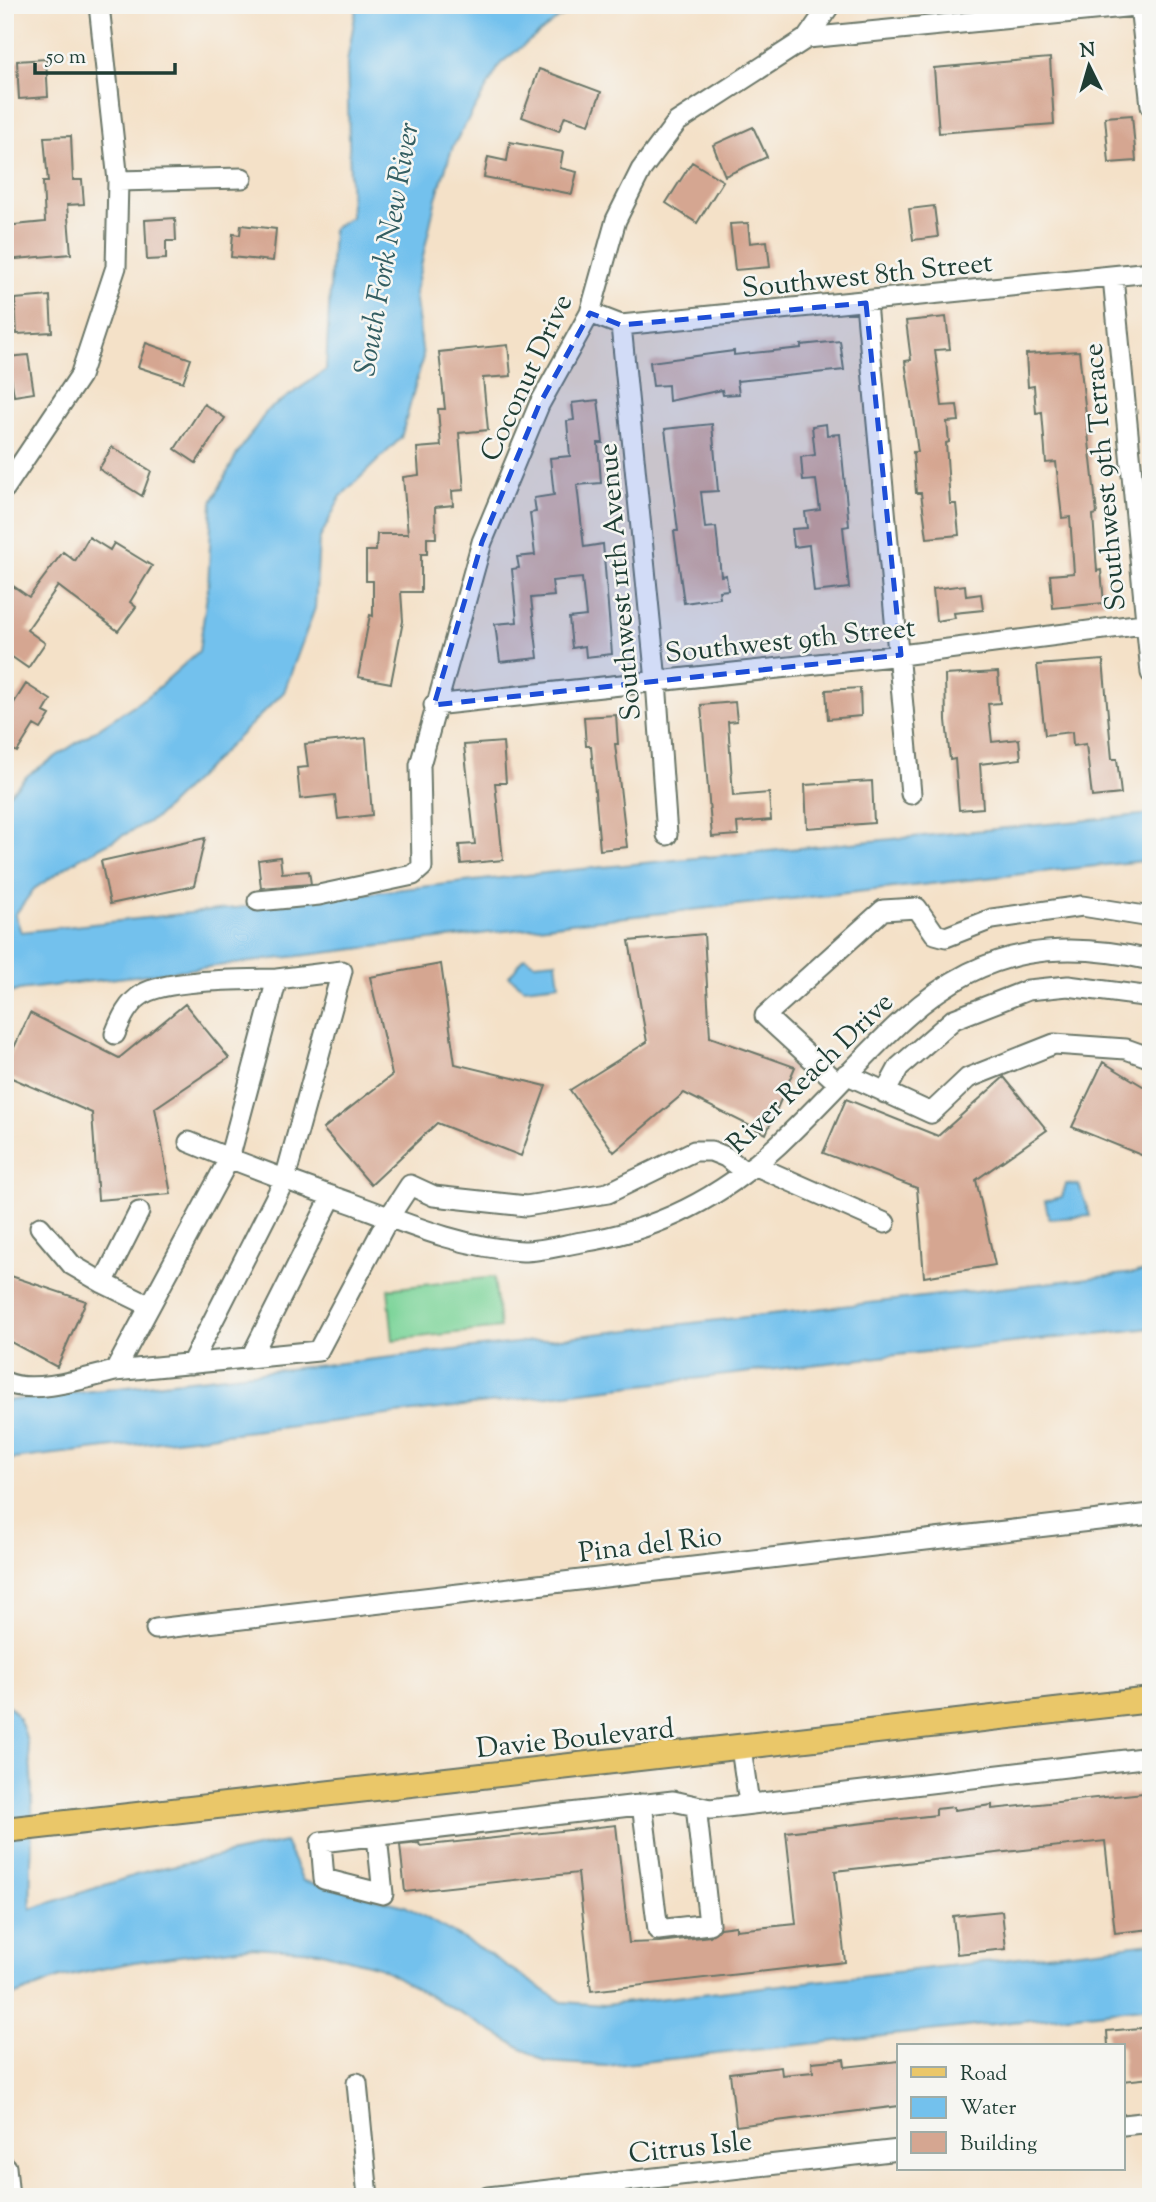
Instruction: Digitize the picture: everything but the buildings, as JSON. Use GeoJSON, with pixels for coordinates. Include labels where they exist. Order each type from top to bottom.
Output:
{"type":"FeatureCollection","features":[{"type":"Feature","properties":{"kind":"main road","name":"Davie Boulevard"},"geometry":{"type":"LineString","coordinates":[[5,1830],[1151,1700]]}},
{"type":"Feature","properties":{"kind":"street"},"geometry":{"type":"LineString","coordinates":[[5,488],[80,376],[116,267],[118,181],[99,5]]}},
{"type":"Feature","properties":{"kind":"street","name":"Coconut Drive"},"geometry":{"type":"LineString","coordinates":[[258,901],[319,895],[413,875],[422,867],[420,765],[482,542],[539,405],[590,313],[616,220],[641,170],[677,122],[807,38],[830,5]]}},
{"type":"Feature","properties":{"kind":"street"},"geometry":{"type":"LineString","coordinates":[[807,38],[1142,5],[1151,106]]}},
{"type":"Feature","properties":{"kind":"street"},"geometry":{"type":"LineString","coordinates":[[118,181],[242,178]]}},
{"type":"Feature","properties":{"kind":"street","name":"Southwest 8th Street"},"geometry":{"type":"LineString","coordinates":[[590,313],[621,325],[866,303],[1151,272]]}},
{"type":"Feature","properties":{"kind":"street","name":"Southwest 9th Terrace"},"geometry":{"type":"LineString","coordinates":[[1113,277],[1151,673]]}},
{"type":"Feature","properties":{"kind":"street"},"geometry":{"type":"LineString","coordinates":[[866,303],[901,655],[911,794]]}},
{"type":"Feature","properties":{"kind":"street","name":"Southwest 11th Avenue"},"geometry":{"type":"LineString","coordinates":[[621,325],[656,681],[667,835]]}},
{"type":"Feature","properties":{"kind":"street","name":"Southwest 9th Street"},"geometry":{"type":"LineString","coordinates":[[435,705],[901,655],[1148,625]]}},
{"type":"Feature","properties":{"kind":"street"},"geometry":{"type":"LineString","coordinates":[[1151,917],[1082,906],[992,919],[946,937],[935,934],[917,908],[883,910],[765,1016],[842,1079],[931,1112],[968,1078],[1054,1044],[1126,1049],[1151,1058]]}},
{"type":"Feature","properties":{"kind":"street","name":"River Reach Drive"},"geometry":{"type":"LineString","coordinates":[[189,1142],[448,1238],[524,1251],[604,1239],[668,1220],[729,1186],[778,1145],[891,1027],[936,991],[977,968],[1021,955],[1077,949],[1116,953],[1151,961]]}},
{"type":"Feature","properties":{"kind":"street"},"geometry":{"type":"LineString","coordinates":[[115,1034],[124,1013],[144,993],[220,980],[277,979],[342,971],[285,1179],[191,1364]]}},
{"type":"Feature","properties":{"kind":"street"},"geometry":{"type":"LineString","coordinates":[[115,1371],[229,1159],[277,979]]}},
{"type":"Feature","properties":{"kind":"street"},"geometry":{"type":"LineString","coordinates":[[885,1093],[900,1067],[954,1019],[1028,990],[1068,986],[1151,997]]}},
{"type":"Feature","properties":{"kind":"street"},"geometry":{"type":"LineString","coordinates":[[5,1382],[17,1387],[53,1384],[115,1371],[318,1351],[388,1217],[410,1185],[434,1196],[526,1206],[608,1193],[694,1151],[711,1151],[749,1169],[885,1223]]}},
{"type":"Feature","properties":{"kind":"street"},"geometry":{"type":"LineString","coordinates":[[251,1357],[332,1196]]}},
{"type":"Feature","properties":{"kind":"street"},"geometry":{"type":"LineString","coordinates":[[103,1283],[139,1212]]}},
{"type":"Feature","properties":{"kind":"street"},"geometry":{"type":"LineString","coordinates":[[40,1227],[72,1265],[150,1306]]}},
{"type":"Feature","properties":{"kind":"street","name":"Pina del Rio"},"geometry":{"type":"LineString","coordinates":[[156,1629],[1151,1514]]}},
{"type":"Feature","properties":{"kind":"street"},"geometry":{"type":"LineString","coordinates":[[741,1748],[749,1803]]}},
{"type":"Feature","properties":{"kind":"street"},"geometry":{"type":"LineString","coordinates":[[377,1836],[673,1801],[710,1809],[1151,1757]]}},
{"type":"Feature","properties":{"kind":"street"},"geometry":{"type":"LineString","coordinates":[[642,1804],[657,1930],[709,1924],[696,1806]]}},
{"type":"Feature","properties":{"kind":"street"},"geometry":{"type":"LineString","coordinates":[[357,2083],[368,2197]]}},
{"type":"Feature","properties":{"kind":"street"},"geometry":{"type":"LineString","coordinates":[[1124,2125],[1151,2122]]}},
{"type":"Feature","properties":{"kind":"street","name":"Citrus Isle"},"geometry":{"type":"LineString","coordinates":[[488,2197],[897,2150]]}},
{"type":"Feature","properties":{"kind":"street"},"geometry":{"type":"LineString","coordinates":[[6,2167],[9,2197]]}},
{"type":"Feature","properties":{"kind":"highlighted area"},"geometry":{"type":"Polygon","coordinates":[[[866,303],[901,655],[434,705],[482,542],[539,405],[590,313],[621,325],[866,303]]]}},
{"type":"Feature","properties":{"kind":"green space"},"geometry":{"type":"Polygon","coordinates":[[[494,1277],[500,1328],[393,1340],[388,1289],[494,1277]]]}},
{"type":"Feature","properties":{"kind":"water","name":"South Fork New River"},"geometry":{"type":"Polygon","coordinates":[[[357,5],[589,5],[559,18],[501,63],[453,146],[436,198],[415,293],[423,357],[401,438],[341,496],[319,540],[315,608],[284,692],[156,818],[80,858],[34,889],[15,915],[21,932],[572,870],[1151,814],[1151,860],[571,923],[19,990],[5,995],[5,798],[28,775],[152,693],[199,651],[208,588],[212,502],[237,454],[267,411],[326,370],[333,228],[351,217],[347,62],[357,5]]]}},
{"type":"Feature","properties":{"kind":"water"},"geometry":{"type":"Polygon","coordinates":[[[525,957],[534,963],[556,961],[559,984],[524,988],[509,976],[525,957]]]}},
{"type":"Feature","properties":{"kind":"water"},"geometry":{"type":"Polygon","coordinates":[[[1066,1184],[1079,1185],[1090,1216],[1049,1219],[1045,1201],[1062,1197],[1066,1184]]]}},
{"type":"Feature","properties":{"kind":"water"},"geometry":{"type":"Polygon","coordinates":[[[1151,1271],[1151,1328],[888,1356],[5,1460],[5,1401],[1151,1271]]]}},
{"type":"Feature","properties":{"kind":"water"},"geometry":{"type":"Polygon","coordinates":[[[5,1703],[18,1717],[26,1739],[31,1767],[31,1909],[148,1871],[285,1842],[303,1881],[405,1906],[481,1949],[562,2002],[604,2005],[1151,1943],[1151,2007],[606,2066],[546,2062],[379,1967],[318,1951],[248,1947],[134,1962],[60,1978],[5,1999],[5,1703]]]}}]}
